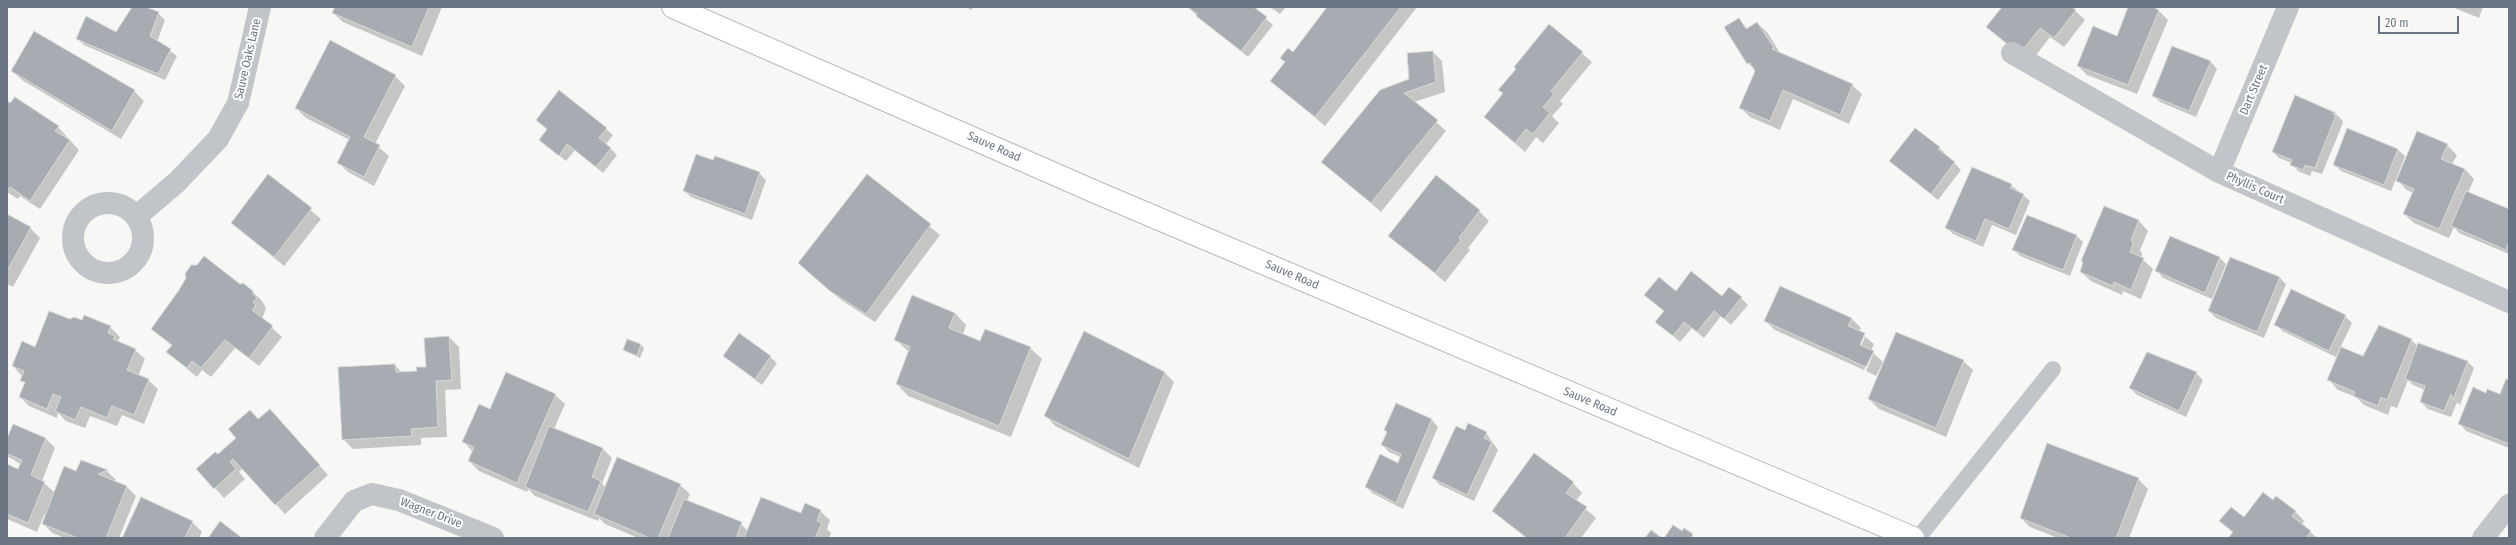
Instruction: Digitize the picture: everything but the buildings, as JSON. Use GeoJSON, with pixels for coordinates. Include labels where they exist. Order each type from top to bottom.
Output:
{"type":"FeatureCollection","features":[{"type":"Feature","properties":{"kind":"street","name":"Sauve Oaks Lane"},"geometry":{"type":"LineString","coordinates":[[137,216],[177,182],[218,139],[238,103],[260,7]]}},
{"type":"Feature","properties":{"kind":"street","name":"Sauve Road"},"geometry":{"type":"LineString","coordinates":[[673,7],[1107,197],[1913,538]]}},
{"type":"Feature","properties":{"kind":"street","name":"Dart Street"},"geometry":{"type":"LineString","coordinates":[[2219,172],[2288,7]]}},
{"type":"Feature","properties":{"kind":"street","name":"Phyllis Court"},"geometry":{"type":"LineString","coordinates":[[2012,53],[2219,172],[2509,302]]}},
{"type":"Feature","properties":{"kind":"street","name":"Wagner Drive"},"geometry":{"type":"LineString","coordinates":[[325,538],[354,501],[372,494],[399,500],[493,538]]}},
{"type":"Feature","properties":{"kind":"street"},"geometry":{"type":"LineString","coordinates":[[2483,538],[2509,505]]}},
{"type":"Feature","properties":{"kind":"lane"},"geometry":{"type":"LineString","coordinates":[[1918,538],[2052,368]]}}]}
